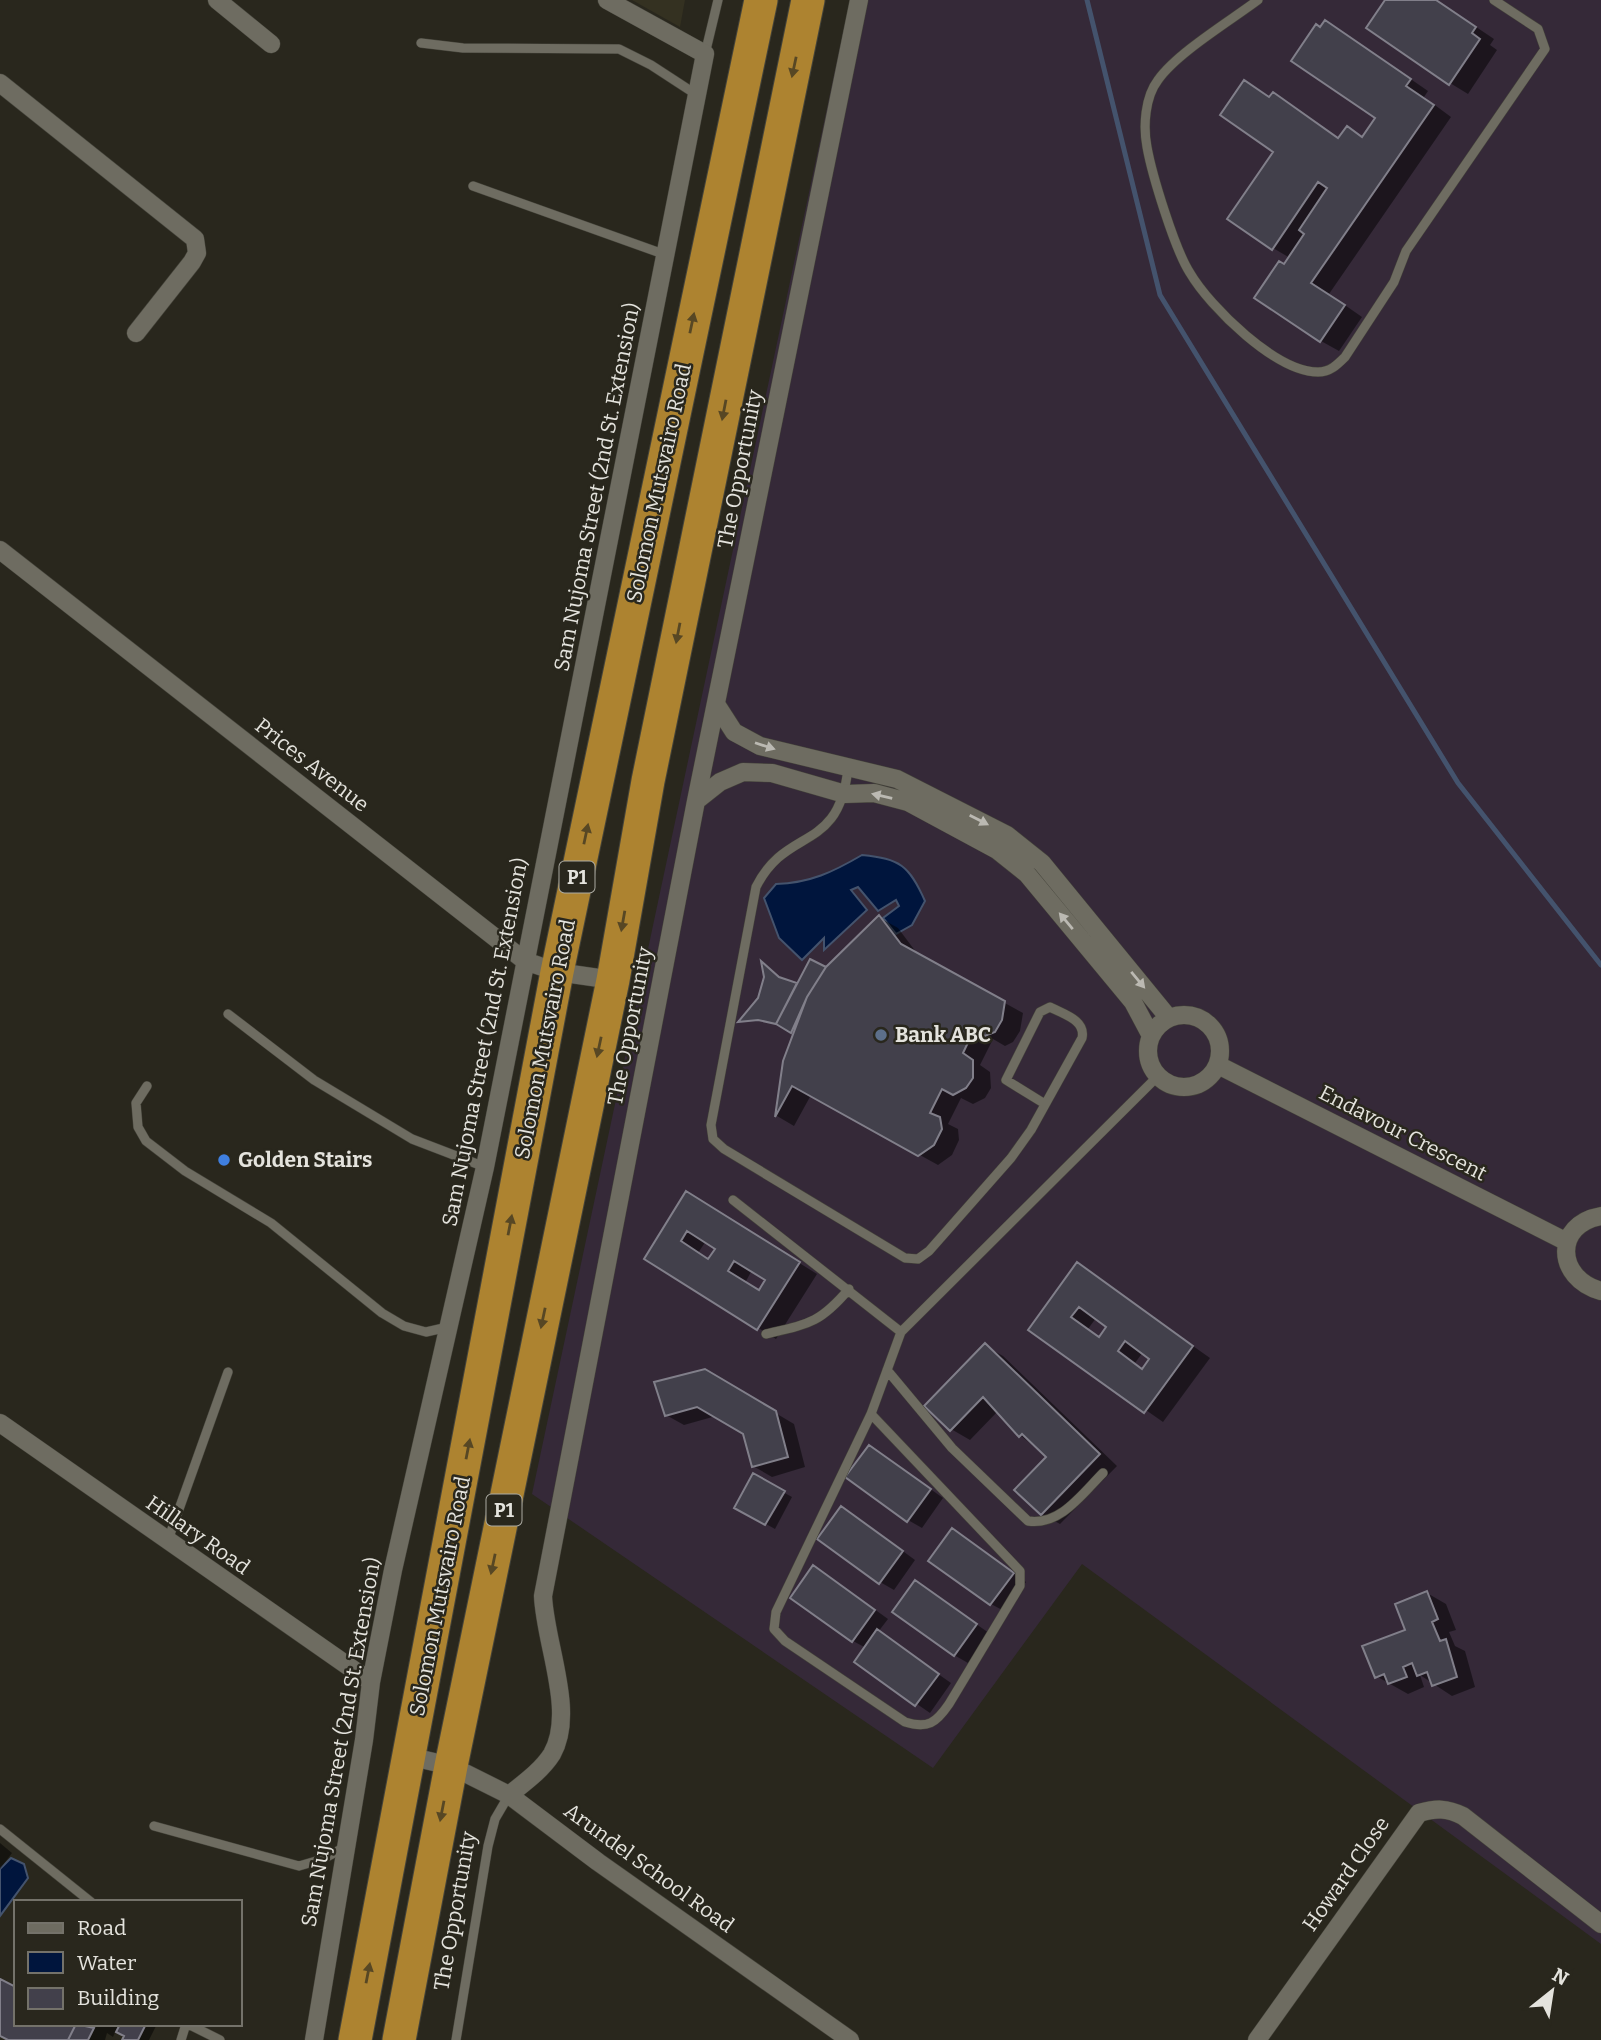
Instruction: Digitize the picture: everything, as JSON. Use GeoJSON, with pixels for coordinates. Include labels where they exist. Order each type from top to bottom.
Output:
{"type":"FeatureCollection","features":[{"type":"Feature","properties":{"kind":"highway","name":"Solomon Mutsvairo Road"},"geometry":{"type":"LineString","coordinates":[[355,2040],[557,972],[761,0]]}},
{"type":"Feature","properties":{"kind":"highway","name":"P1"},"geometry":{"type":"LineString","coordinates":[[399,2040],[451,1766],[612,980],[648,782],[808,0]]}},
{"type":"Feature","properties":{"kind":"street"},"geometry":{"type":"LineString","coordinates":[[218,0],[271,44]]}},
{"type":"Feature","properties":{"kind":"street","name":"The Opportunity"},"geometry":{"type":"LineString","coordinates":[[509,1795],[551,1756],[561,1733],[562,1710],[544,1622],[543,1596],[696,801],[859,0]]}},
{"type":"Feature","properties":{"kind":"street"},"geometry":{"type":"LineString","coordinates":[[611,1],[705,54]]}},
{"type":"Feature","properties":{"kind":"street","name":"Sam Nujoma Street (2nd St. Extension)"},"geometry":{"type":"LineString","coordinates":[[314,2040],[371,1682],[393,1570],[485,1167],[705,54]]}},
{"type":"Feature","properties":{"kind":"street"},"geometry":{"type":"LineString","coordinates":[[0,83],[195,239],[197,253],[192,262],[136,333]]}},
{"type":"Feature","properties":{"kind":"street","name":"Prices Avenue"},"geometry":{"type":"LineString","coordinates":[[0,550],[525,961],[557,972],[612,980]]}},
{"type":"Feature","properties":{"kind":"street"},"geometry":{"type":"LineString","coordinates":[[716,704],[734,732],[760,746],[897,779],[1007,835],[1042,863],[1168,1017]]}},
{"type":"Feature","properties":{"kind":"street"},"geometry":{"type":"LineString","coordinates":[[696,801],[720,782],[743,772],[772,773],[845,794],[874,793],[908,802],[997,850],[1027,874],[1133,1002],[1150,1034],[1147,1057],[1157,1077],[1179,1088],[1202,1083],[1218,1065],[1220,1044],[1210,1025],[1190,1014],[1168,1017],[1150,1034]]}},
{"type":"Feature","properties":{"kind":"street","name":"Endavour Crescent"},"geometry":{"type":"LineString","coordinates":[[1218,1065],[1567,1242]]}},
{"type":"Feature","properties":{"kind":"street"},"geometry":{"type":"LineString","coordinates":[[1601,1216],[1579,1224],[1567,1242],[1567,1266],[1582,1285],[1601,1291]]}},
{"type":"Feature","properties":{"kind":"street","name":"Hillary Road"},"geometry":{"type":"LineString","coordinates":[[0,1423],[371,1682]]}},
{"type":"Feature","properties":{"kind":"street","name":"Arundel School Road"},"geometry":{"type":"LineString","coordinates":[[408,1756],[451,1766],[509,1795],[598,1862],[850,2040]]}},
{"type":"Feature","properties":{"kind":"street","name":"Howard Close"},"geometry":{"type":"LineString","coordinates":[[1257,2040],[1419,1813],[1434,1808],[1449,1809],[1464,1816],[1601,1924]]}},
{"type":"Feature","properties":{"kind":"lane"},"geometry":{"type":"LineString","coordinates":[[705,54],[718,0]]}},
{"type":"Feature","properties":{"kind":"lane"},"geometry":{"type":"LineString","coordinates":[[1258,0],[1173,64],[1157,80],[1146,115],[1146,146],[1179,251],[1189,274],[1221,314],[1270,352],[1301,369],[1320,372],[1335,367],[1345,356],[1394,282],[1406,251],[1545,49],[1538,29],[1494,0]]}},
{"type":"Feature","properties":{"kind":"lane"},"geometry":{"type":"LineString","coordinates":[[421,43],[463,48],[619,50],[651,65],[697,95]]}},
{"type":"Feature","properties":{"kind":"lane"},"geometry":{"type":"LineString","coordinates":[[473,186],[666,255]]}},
{"type":"Feature","properties":{"kind":"lane"},"geometry":{"type":"LineString","coordinates":[[848,768],[845,794],[832,821],[814,837],[790,847],[767,865],[756,887],[711,1125],[713,1139],[724,1149],[905,1258],[918,1259],[929,1251],[1011,1158],[1045,1104],[1084,1030],[1080,1023],[1049,1007],[1040,1012],[1006,1080],[1045,1104]]}},
{"type":"Feature","properties":{"kind":"lane"},"geometry":{"type":"LineString","coordinates":[[228,1014],[314,1080],[412,1139],[485,1167]]}},
{"type":"Feature","properties":{"kind":"lane"},"geometry":{"type":"LineString","coordinates":[[871,1414],[1020,1571],[1020,1586],[949,1704],[936,1722],[921,1727],[905,1722],[785,1641],[775,1629],[776,1612],[871,1414],[901,1332],[1157,1077]]}},
{"type":"Feature","properties":{"kind":"lane"},"geometry":{"type":"LineString","coordinates":[[147,1086],[136,1103],[138,1127],[146,1141],[185,1171],[271,1223],[382,1313],[404,1326],[426,1332],[448,1328]]}},
{"type":"Feature","properties":{"kind":"lane"},"geometry":{"type":"LineString","coordinates":[[733,1200],[901,1332]]}},
{"type":"Feature","properties":{"kind":"lane"},"geometry":{"type":"LineString","coordinates":[[766,1334],[810,1323],[828,1314],[849,1289]]}},
{"type":"Feature","properties":{"kind":"lane"},"geometry":{"type":"LineString","coordinates":[[887,1370],[952,1448],[1028,1521],[1043,1523],[1062,1513],[1103,1473]]}},
{"type":"Feature","properties":{"kind":"lane"},"geometry":{"type":"LineString","coordinates":[[167,1542],[228,1373]]}},
{"type":"Feature","properties":{"kind":"lane","name":"The Opportunity"},"geometry":{"type":"LineString","coordinates":[[456,2040],[488,1846],[495,1819],[509,1795]]}},
{"type":"Feature","properties":{"kind":"lane"},"geometry":{"type":"LineString","coordinates":[[153,1826],[299,1866],[323,1859],[346,1847]]}},
{"type":"Feature","properties":{"kind":"lane"},"geometry":{"type":"LineString","coordinates":[[0,1829],[89,1900]]}},
{"type":"Feature","properties":{"kind":"lane"},"geometry":{"type":"LineString","coordinates":[[191,2026],[220,2040]]}},
{"type":"Feature","properties":{"kind":"shaded area"},"geometry":{"type":"Polygon","coordinates":[[[632,0],[685,0],[680,27],[632,0]]]}},
{"type":"Feature","properties":{"kind":"shaded area"},"geometry":{"type":"Polygon","coordinates":[[[850,0],[1601,0],[1601,1944],[1082,1564],[933,1768],[532,1494],[850,0]]]}},
{"type":"Feature","properties":{"kind":"water"},"geometry":{"type":"Polygon","coordinates":[[[862,855],[894,862],[902,866],[914,879],[925,901],[912,925],[896,934],[883,918],[899,906],[896,900],[878,911],[858,887],[851,890],[867,910],[824,950],[824,938],[802,960],[779,938],[764,898],[776,884],[821,876],[862,855]]]}},
{"type":"Feature","properties":{"kind":"water"},"geometry":{"type":"Polygon","coordinates":[[[11,1858],[24,1864],[28,1878],[0,1916],[0,1869],[11,1858]]]}},
{"type":"Feature","properties":{"kind":"building"},"geometry":{"type":"Polygon","coordinates":[[[1385,0],[1436,0],[1476,27],[1472,33],[1480,39],[1449,85],[1366,28],[1385,0]]]}},
{"type":"Feature","properties":{"kind":"building"},"geometry":{"type":"Polygon","coordinates":[[[1325,20],[1411,79],[1406,86],[1434,105],[1311,283],[1345,305],[1320,342],[1254,298],[1279,261],[1284,264],[1304,234],[1299,230],[1327,188],[1318,182],[1272,250],[1227,219],[1273,152],[1220,115],[1244,80],[1269,97],[1273,92],[1338,138],[1347,126],[1362,137],[1375,118],[1291,61],[1316,24],[1320,27],[1325,20]]]}},
{"type":"Feature","properties":{"kind":"building","name":"Bank ABC"},"geometry":{"type":"Polygon","coordinates":[[[879,915],[901,944],[1005,1001],[1002,1020],[995,1032],[985,1036],[974,1030],[963,1053],[973,1060],[973,1078],[966,1088],[953,1095],[942,1089],[930,1113],[940,1117],[942,1129],[934,1145],[918,1156],[792,1086],[775,1117],[783,1061],[807,997],[826,967],[879,915]]]}},
{"type":"Feature","properties":{"kind":"building"},"geometry":{"type":"Polygon","coordinates":[[[810,959],[826,967],[807,997],[791,1033],[776,1024],[810,959]]]}},
{"type":"Feature","properties":{"kind":"building"},"geometry":{"type":"Polygon","coordinates":[[[761,961],[779,977],[797,983],[776,1024],[758,1020],[738,1022],[758,998],[764,977],[761,961]]]}},
{"type":"Feature","properties":{"kind":"building"},"geometry":{"type":"Polygon","coordinates":[[[686,1191],[800,1262],[757,1330],[644,1259],[686,1191]],[[687,1231],[681,1241],[708,1259],[715,1249],[687,1231]],[[734,1261],[728,1271],[759,1290],[765,1280],[734,1261]]]}},
{"type":"Feature","properties":{"kind":"building"},"geometry":{"type":"Polygon","coordinates":[[[1077,1262],[1193,1346],[1144,1413],[1028,1330],[1077,1262]],[[1079,1307],[1071,1317],[1099,1337],[1106,1327],[1079,1307]],[[1125,1341],[1118,1351],[1142,1369],[1149,1359],[1125,1341]]]}},
{"type":"Feature","properties":{"kind":"building"},"geometry":{"type":"Polygon","coordinates":[[[985,1343],[1100,1454],[1041,1515],[1014,1490],[1046,1457],[1022,1434],[1019,1437],[983,1397],[950,1431],[924,1406],[985,1343]]]}},
{"type":"Feature","properties":{"kind":"building"},"geometry":{"type":"Polygon","coordinates":[[[705,1369],[776,1411],[788,1457],[752,1467],[743,1434],[697,1407],[665,1416],[654,1382],[705,1369]]]}},
{"type":"Feature","properties":{"kind":"building"},"geometry":{"type":"Polygon","coordinates":[[[869,1445],[931,1489],[907,1522],[845,1477],[869,1445]]]}},
{"type":"Feature","properties":{"kind":"building"},"geometry":{"type":"Polygon","coordinates":[[[753,1473],[785,1491],[765,1525],[734,1508],[753,1473]]]}},
{"type":"Feature","properties":{"kind":"building"},"geometry":{"type":"Polygon","coordinates":[[[841,1506],[903,1551],[879,1584],[817,1539],[841,1506]]]}},
{"type":"Feature","properties":{"kind":"building"},"geometry":{"type":"Polygon","coordinates":[[[952,1528],[1014,1573],[990,1605],[928,1561],[952,1528]]]}},
{"type":"Feature","properties":{"kind":"building"},"geometry":{"type":"Polygon","coordinates":[[[813,1565],[875,1610],[852,1642],[790,1598],[813,1565]]]}},
{"type":"Feature","properties":{"kind":"building"},"geometry":{"type":"Polygon","coordinates":[[[915,1580],[977,1624],[954,1656],[892,1612],[915,1580]]]}},
{"type":"Feature","properties":{"kind":"building"},"geometry":{"type":"Polygon","coordinates":[[[1427,1591],[1438,1619],[1432,1622],[1440,1641],[1446,1639],[1457,1677],[1432,1686],[1427,1672],[1417,1676],[1412,1663],[1403,1667],[1407,1677],[1388,1684],[1384,1674],[1375,1678],[1362,1646],[1405,1630],[1395,1604],[1427,1591]]]}},
{"type":"Feature","properties":{"kind":"building"},"geometry":{"type":"Polygon","coordinates":[[[877,1629],[939,1674],[915,1706],[854,1662],[877,1629]]]}},
{"type":"Feature","properties":{"kind":"building"},"geometry":{"type":"Polygon","coordinates":[[[0,1979],[14,1986],[14,2026],[75,2026],[68,2040],[8,2040],[0,2036],[0,1979]]]}},
{"type":"Feature","properties":{"kind":"building"},"geometry":{"type":"Polygon","coordinates":[[[75,2026],[94,2028],[88,2040],[68,2040],[75,2026]]]}},
{"type":"Feature","properties":{"kind":"building"},"geometry":{"type":"Polygon","coordinates":[[[119,2026],[145,2026],[138,2040],[122,2040],[124,2036],[116,2032],[119,2026]]]}},
{"type":"Feature","properties":{"kind":"waterway"},"geometry":{"type":"LineString","coordinates":[[1087,0],[1160,295],[1458,783],[1601,965]]}},
{"type":"Feature","properties":{"kind":"place","name":"Bank ABC"},"geometry":{"type":"Point","coordinates":[881,1035]}},
{"type":"Feature","properties":{"kind":"place","name":"Golden Stairs"},"geometry":{"type":"Point","coordinates":[224,1160]}}]}
